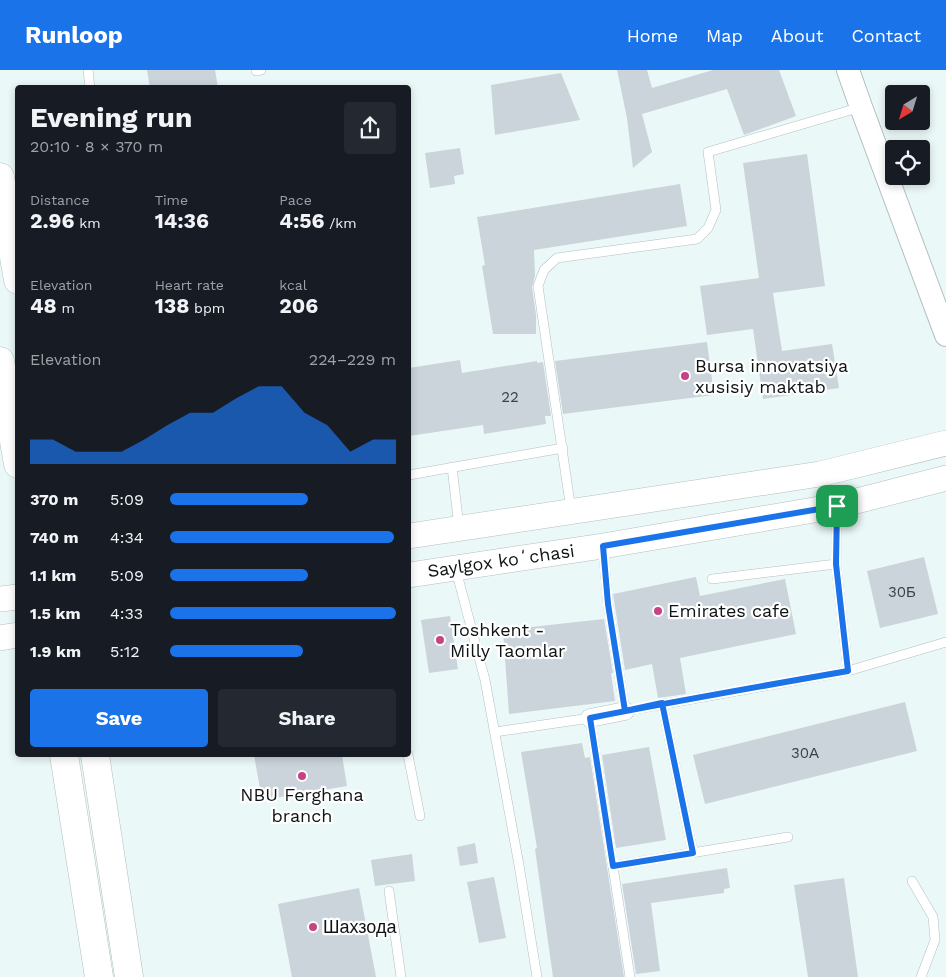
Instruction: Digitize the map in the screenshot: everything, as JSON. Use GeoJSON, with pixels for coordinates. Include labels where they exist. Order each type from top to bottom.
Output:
{"type":"FeatureCollection","features":[{"type":"Feature","properties":{"kind":"main road"},"geometry":{"type":"LineString","coordinates":[[0,177],[15,263]]}},
{"type":"Feature","properties":{"kind":"main road"},"geometry":{"type":"LineString","coordinates":[[0,361],[15,447]]}},
{"type":"Feature","properties":{"kind":"main road"},"geometry":{"type":"LineString","coordinates":[[411,536],[820,474],[946,443]]}},
{"type":"Feature","properties":{"kind":"main road","name":"Saylgox koʻchasi"},"geometry":{"type":"LineString","coordinates":[[411,574],[603,546],[837,506],[946,478]]}},
{"type":"Feature","properties":{"kind":"main road"},"geometry":{"type":"LineString","coordinates":[[0,599],[15,597]]}},
{"type":"Feature","properties":{"kind":"main road"},"geometry":{"type":"LineString","coordinates":[[0,638],[15,636]]}},
{"type":"Feature","properties":{"kind":"main road"},"geometry":{"type":"LineString","coordinates":[[64,757],[98,977]]}},
{"type":"Feature","properties":{"kind":"main road"},"geometry":{"type":"LineString","coordinates":[[95,757],[129,977]]}},
{"type":"Feature","properties":{"kind":"street"},"geometry":{"type":"LineString","coordinates":[[848,70],[946,336]]}},
{"type":"Feature","properties":{"kind":"street"},"geometry":{"type":"LineString","coordinates":[[590,718],[625,711]]}},
{"type":"Feature","properties":{"kind":"lane"},"geometry":{"type":"LineString","coordinates":[[88,70],[90,85]]}},
{"type":"Feature","properties":{"kind":"lane"},"geometry":{"type":"LineString","coordinates":[[571,512],[538,286],[544,270],[557,258],[697,239],[708,228],[716,210],[708,152],[861,107]]}},
{"type":"Feature","properties":{"kind":"lane"},"geometry":{"type":"LineString","coordinates":[[411,474],[563,448]]}},
{"type":"Feature","properties":{"kind":"lane"},"geometry":{"type":"LineString","coordinates":[[452,467],[459,528]]}},
{"type":"Feature","properties":{"kind":"lane"},"geometry":{"type":"LineString","coordinates":[[837,506],[836,564],[848,671]]}},
{"type":"Feature","properties":{"kind":"lane"},"geometry":{"type":"LineString","coordinates":[[603,546],[608,604],[625,711],[848,671],[946,642]]}},
{"type":"Feature","properties":{"kind":"lane"},"geometry":{"type":"LineString","coordinates":[[712,579],[836,564]]}},
{"type":"Feature","properties":{"kind":"lane"},"geometry":{"type":"LineString","coordinates":[[455,568],[485,680],[519,865],[536,977]]}},
{"type":"Feature","properties":{"kind":"lane"},"geometry":{"type":"LineString","coordinates":[[662,703],[693,853]]}},
{"type":"Feature","properties":{"kind":"lane"},"geometry":{"type":"LineString","coordinates":[[495,732],[590,718],[630,977]]}},
{"type":"Feature","properties":{"kind":"lane"},"geometry":{"type":"LineString","coordinates":[[408,757],[420,816]]}},
{"type":"Feature","properties":{"kind":"lane"},"geometry":{"type":"LineString","coordinates":[[613,866],[788,837]]}},
{"type":"Feature","properties":{"kind":"lane"},"geometry":{"type":"LineString","coordinates":[[912,882],[933,917],[935,940],[921,977]]}},
{"type":"Feature","properties":{"kind":"lane"},"geometry":{"type":"LineString","coordinates":[[389,891],[400,977]]}},
{"type":"Feature","properties":{"kind":"building"},"geometry":{"type":"Polygon","coordinates":[[[147,70],[215,70],[218,85],[150,85],[147,70]]]}},
{"type":"Feature","properties":{"kind":"building"},"geometry":{"type":"Polygon","coordinates":[[[617,70],[647,70],[652,88],[713,70],[779,70],[796,116],[744,135],[727,89],[642,114],[652,152],[633,168],[627,118],[617,70]]]}},
{"type":"Feature","properties":{"kind":"building"},"geometry":{"type":"Polygon","coordinates":[[[561,73],[580,120],[495,135],[491,85],[561,73]]]}},
{"type":"Feature","properties":{"kind":"building"},"geometry":{"type":"Polygon","coordinates":[[[460,148],[464,174],[454,176],[455,184],[430,188],[425,153],[460,148]]]}},
{"type":"Feature","properties":{"kind":"building"},"geometry":{"type":"Polygon","coordinates":[[[807,154],[825,286],[773,293],[782,351],[832,344],[839,388],[763,399],[753,329],[707,335],[700,286],[759,278],[743,163],[807,154]]]}},
{"type":"Feature","properties":{"kind":"building"},"geometry":{"type":"Polygon","coordinates":[[[680,184],[687,226],[534,250],[535,276],[532,287],[536,315],[536,334],[493,334],[482,266],[485,265],[477,217],[680,184]]]}},
{"type":"Feature","properties":{"kind":"building"},"geometry":{"type":"Polygon","coordinates":[[[707,342],[714,395],[563,414],[555,361],[707,342]]]}},
{"type":"Feature","properties":{"kind":"building"},"geometry":{"type":"Polygon","coordinates":[[[460,360],[462,373],[537,361],[537,363],[543,362],[551,416],[545,416],[546,424],[484,434],[483,425],[411,436],[411,368],[460,360]]]}},
{"type":"Feature","properties":{"kind":"building"},"geometry":{"type":"Polygon","coordinates":[[[924,557],[938,614],[880,628],[867,571],[924,557]]]}},
{"type":"Feature","properties":{"kind":"building"},"geometry":{"type":"Polygon","coordinates":[[[696,577],[700,596],[785,579],[796,634],[680,658],[686,694],[658,698],[652,664],[625,670],[613,594],[696,577]]]}},
{"type":"Feature","properties":{"kind":"building"},"geometry":{"type":"Polygon","coordinates":[[[450,616],[458,669],[429,673],[421,620],[450,616]]]}},
{"type":"Feature","properties":{"kind":"building"},"geometry":{"type":"Polygon","coordinates":[[[604,619],[613,673],[611,673],[615,701],[509,714],[503,630],[604,619]]]}},
{"type":"Feature","properties":{"kind":"building"},"geometry":{"type":"Polygon","coordinates":[[[905,702],[917,751],[705,804],[693,755],[905,702]]]}},
{"type":"Feature","properties":{"kind":"building"},"geometry":{"type":"Polygon","coordinates":[[[582,743],[585,758],[590,757],[624,977],[553,977],[535,849],[537,848],[521,752],[582,743]]]}},
{"type":"Feature","properties":{"kind":"building"},"geometry":{"type":"Polygon","coordinates":[[[649,747],[666,840],[616,848],[602,755],[649,747]]]}},
{"type":"Feature","properties":{"kind":"building","name":"NBU Ferghana branch"},"geometry":{"type":"Polygon","coordinates":[[[254,757],[342,757],[347,786],[262,800],[254,757]]]}},
{"type":"Feature","properties":{"kind":"building"},"geometry":{"type":"Polygon","coordinates":[[[475,843],[478,863],[460,866],[457,847],[475,843]]]}},
{"type":"Feature","properties":{"kind":"building"},"geometry":{"type":"Polygon","coordinates":[[[412,854],[415,881],[375,886],[371,860],[412,854]]]}},
{"type":"Feature","properties":{"kind":"building"},"geometry":{"type":"Polygon","coordinates":[[[727,868],[730,888],[724,889],[724,893],[651,903],[660,971],[636,974],[622,884],[727,868]]]}},
{"type":"Feature","properties":{"kind":"building"},"geometry":{"type":"Polygon","coordinates":[[[494,877],[506,938],[479,943],[467,882],[494,877]]]}},
{"type":"Feature","properties":{"kind":"building"},"geometry":{"type":"Polygon","coordinates":[[[844,878],[858,977],[808,977],[794,885],[844,878]]]}},
{"type":"Feature","properties":{"kind":"building"},"geometry":{"type":"Polygon","coordinates":[[[359,888],[376,977],[292,977],[278,904],[359,888]]]}},
{"type":"Feature","properties":{"kind":"place","name":"Bursa innovatsiya xusisiy maktab"},"geometry":{"type":"Point","coordinates":[685,376]}},
{"type":"Feature","properties":{"kind":"place","name":"Emirates cafe"},"geometry":{"type":"Point","coordinates":[658,611]}},
{"type":"Feature","properties":{"kind":"place","name":"Toshkent - Milly Taomlar"},"geometry":{"type":"Point","coordinates":[440,640]}},
{"type":"Feature","properties":{"kind":"place","name":"NBU Ferghana branch"},"geometry":{"type":"Point","coordinates":[302,776]}},
{"type":"Feature","properties":{"kind":"place","name":"Шахзода"},"geometry":{"type":"Point","coordinates":[313,927]}},
{"type":"Feature","properties":{"kind":"route"},"geometry":{"type":"LineString","coordinates":[[837,506],[603,546],[608,604],[625,711],[662,703],[693,853],[613,866],[590,718],[625,711],[662,703],[848,671],[836,564],[837,506]]}}]}
